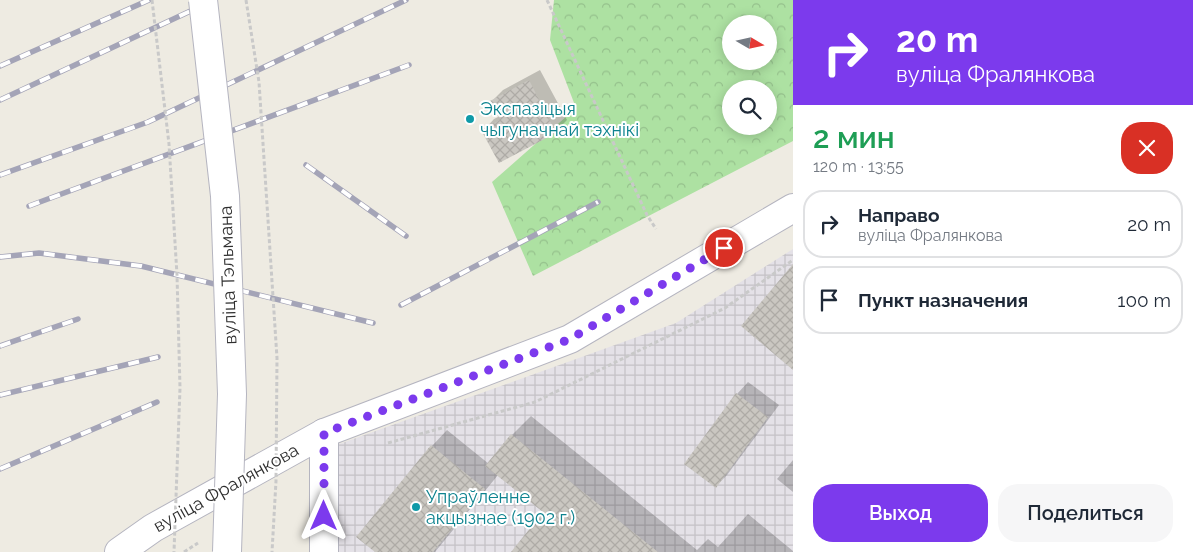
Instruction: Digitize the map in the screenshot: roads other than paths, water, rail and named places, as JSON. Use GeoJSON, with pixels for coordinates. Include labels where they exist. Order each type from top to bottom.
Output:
{"type":"FeatureCollection","features":[{"type":"Feature","properties":{"kind":"street","name":"вуліца Тэльмана"},"geometry":{"type":"LineString","coordinates":[[203,0],[225,196],[232,394],[227,552]]}},
{"type":"Feature","properties":{"kind":"street","name":"вуліца Фралянкова"},"geometry":{"type":"LineString","coordinates":[[119,552],[153,528],[324,433],[570,339],[793,208]]}},
{"type":"Feature","properties":{"kind":"street"},"geometry":{"type":"LineString","coordinates":[[324,433],[324,552]]}},
{"type":"Feature","properties":{"kind":"railway"},"geometry":{"type":"LineString","coordinates":[[0,66],[149,0]]}},
{"type":"Feature","properties":{"kind":"railway"},"geometry":{"type":"LineString","coordinates":[[0,100],[214,0]]}},
{"type":"Feature","properties":{"kind":"railway"},"geometry":{"type":"LineString","coordinates":[[0,175],[148,122],[406,0]]}},
{"type":"Feature","properties":{"kind":"railway"},"geometry":{"type":"LineString","coordinates":[[29,206],[409,65]]}},
{"type":"Feature","properties":{"kind":"railway"},"geometry":{"type":"LineString","coordinates":[[306,165],[406,236]]}},
{"type":"Feature","properties":{"kind":"railway"},"geometry":{"type":"LineString","coordinates":[[401,305],[598,202]]}},
{"type":"Feature","properties":{"kind":"railway"},"geometry":{"type":"LineString","coordinates":[[0,257],[39,253],[141,266],[373,323]]}},
{"type":"Feature","properties":{"kind":"railway"},"geometry":{"type":"LineString","coordinates":[[0,346],[78,319]]}},
{"type":"Feature","properties":{"kind":"railway"},"geometry":{"type":"LineString","coordinates":[[0,395],[158,357]]}},
{"type":"Feature","properties":{"kind":"railway"},"geometry":{"type":"LineString","coordinates":[[0,469],[157,402]]}},
{"type":"Feature","properties":{"kind":"place","name":"Экспазіцыя чыгуначнай тэхнікі"},"geometry":{"type":"Point","coordinates":[470,119]}},
{"type":"Feature","properties":{"kind":"place","name":"Упраўленне акцызнае (1902 г.)"},"geometry":{"type":"Point","coordinates":[416,507]}}]}
